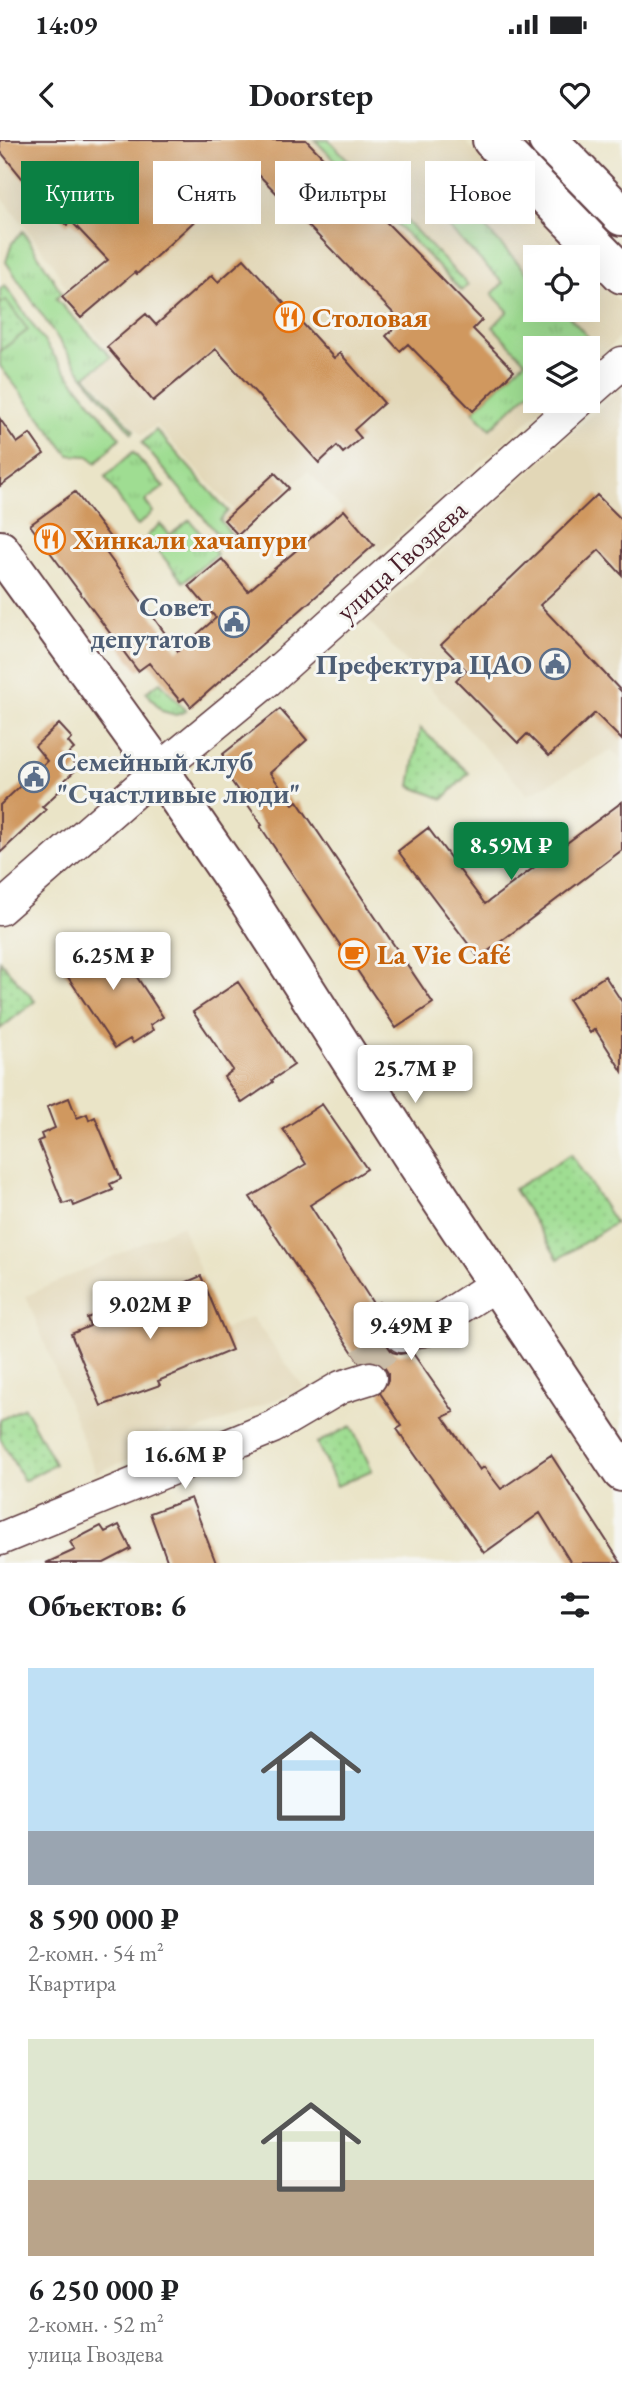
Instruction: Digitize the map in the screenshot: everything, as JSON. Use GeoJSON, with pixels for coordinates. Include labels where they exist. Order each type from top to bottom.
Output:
{"type":"FeatureCollection","features":[{"type":"Feature","properties":{"kind":"main road"},"geometry":{"type":"LineString","coordinates":[[492,140],[622,274]]}},
{"type":"Feature","properties":{"kind":"main road"},"geometry":{"type":"LineString","coordinates":[[548,140],[622,216]]}},
{"type":"Feature","properties":{"kind":"main road"},"geometry":{"type":"LineString","coordinates":[[0,550],[159,770],[249,901],[496,1284],[622,1472]]}},
{"type":"Feature","properties":{"kind":"street"},"geometry":{"type":"LineString","coordinates":[[600,382],[622,363]]}},
{"type":"Feature","properties":{"kind":"street","name":"улица Гвоздева"},"geometry":{"type":"LineString","coordinates":[[0,909],[159,770],[267,681],[566,413]]}},
{"type":"Feature","properties":{"kind":"street"},"geometry":{"type":"LineString","coordinates":[[413,1339],[496,1284]]}},
{"type":"Feature","properties":{"kind":"street"},"geometry":{"type":"LineString","coordinates":[[0,1539],[273,1427],[358,1377]]}},
{"type":"Feature","properties":{"kind":"shaded area"},"geometry":{"type":"Polygon","coordinates":[[[0,140],[464,140],[484,161],[425,161],[425,224],[535,224],[535,213],[566,245],[523,245],[523,322],[600,322],[600,281],[622,307],[622,336],[600,356],[600,336],[523,336],[523,413],[536,413],[380,552],[308,471],[238,535],[224,520],[234,510],[156,425],[142,435],[90,376],[114,355],[63,298],[68,292],[52,262],[23,224],[139,224],[139,161],[21,161],[21,221],[0,194],[0,140]]]}},
{"type":"Feature","properties":{"kind":"shaded area"},"geometry":{"type":"Polygon","coordinates":[[[622,387],[622,761],[612,750],[528,795],[368,620],[594,413],[600,413],[600,407],[622,387]]]}},
{"type":"Feature","properties":{"kind":"shaded area"},"geometry":{"type":"Polygon","coordinates":[[[182,1225],[223,1329],[252,1317],[304,1388],[176,1440],[170,1429],[152,1437],[157,1448],[96,1473],[26,1296],[182,1225]]]}},
{"type":"Feature","properties":{"kind":"green space"},"geometry":{"type":"Polygon","coordinates":[[[315,140],[329,140],[349,161],[335,161],[315,140]]]}},
{"type":"Feature","properties":{"kind":"green space"},"geometry":{"type":"Polygon","coordinates":[[[397,224],[410,224],[468,285],[462,291],[397,224]]]}},
{"type":"Feature","properties":{"kind":"green space"},"geometry":{"type":"Polygon","coordinates":[[[482,224],[523,268],[523,322],[574,322],[587,336],[523,336],[523,359],[493,327],[508,311],[492,294],[503,283],[447,226],[482,224]]]}},
{"type":"Feature","properties":{"kind":"green space"},"geometry":{"type":"Polygon","coordinates":[[[23,231],[62,293],[56,299],[111,357],[86,376],[134,430],[132,433],[84,377],[6,262],[12,243],[23,231]]]}},
{"type":"Feature","properties":{"kind":"green space"},"geometry":{"type":"Polygon","coordinates":[[[5,285],[62,367],[120,438],[96,463],[88,456],[69,455],[0,366],[0,289],[5,285]]]}},
{"type":"Feature","properties":{"kind":"green space"},"geometry":{"type":"Polygon","coordinates":[[[6,300],[28,330],[0,351],[0,304],[6,300]]]}},
{"type":"Feature","properties":{"kind":"green space"},"geometry":{"type":"Polygon","coordinates":[[[523,363],[523,397],[490,429],[473,411],[523,363]]]}},
{"type":"Feature","properties":{"kind":"green space"},"geometry":{"type":"Polygon","coordinates":[[[156,430],[228,511],[220,520],[236,541],[228,547],[142,443],[156,430]]]}},
{"type":"Feature","properties":{"kind":"green space"},"geometry":{"type":"Polygon","coordinates":[[[133,452],[164,487],[145,501],[153,512],[137,526],[105,477],[133,452]]]}},
{"type":"Feature","properties":{"kind":"green space"},"geometry":{"type":"Polygon","coordinates":[[[190,520],[217,554],[183,582],[147,536],[160,524],[170,535],[190,520]]]}},
{"type":"Feature","properties":{"kind":"green space"},"geometry":{"type":"Polygon","coordinates":[[[160,682],[186,711],[176,715],[162,711],[146,692],[160,682]]]}},
{"type":"Feature","properties":{"kind":"green space"},"geometry":{"type":"Polygon","coordinates":[[[420,728],[469,773],[443,799],[410,786],[420,728]]]}},
{"type":"Feature","properties":{"kind":"green space"},"geometry":{"type":"Polygon","coordinates":[[[0,961],[35,1001],[0,1029],[0,961]]]}},
{"type":"Feature","properties":{"kind":"green space"},"geometry":{"type":"Polygon","coordinates":[[[571,1154],[615,1223],[558,1259],[514,1189],[571,1154]]]}},
{"type":"Feature","properties":{"kind":"green space"},"geometry":{"type":"Polygon","coordinates":[[[24,1407],[55,1464],[24,1481],[0,1438],[0,1420],[24,1407]]]}},
{"type":"Feature","properties":{"kind":"green space"},"geometry":{"type":"Polygon","coordinates":[[[351,1426],[372,1470],[337,1486],[317,1443],[351,1426]]]}},
{"type":"Feature","properties":{"kind":"building"},"geometry":{"type":"Polygon","coordinates":[[[0,140],[306,140],[327,161],[275,161],[275,192],[261,177],[261,161],[153,161],[153,224],[191,224],[137,274],[135,272],[81,318],[62,297],[108,260],[74,224],[139,224],[139,161],[21,161],[21,177],[0,151],[0,140]]]}},
{"type":"Feature","properties":{"kind":"building"},"geometry":{"type":"Polygon","coordinates":[[[307,224],[388,224],[482,320],[473,329],[514,371],[473,411],[408,344],[400,351],[386,336],[401,321],[307,224]]]}},
{"type":"Feature","properties":{"kind":"building"},"geometry":{"type":"Polygon","coordinates":[[[244,259],[334,358],[340,353],[384,403],[354,430],[361,438],[343,453],[337,446],[319,463],[216,349],[153,401],[107,347],[146,314],[156,325],[212,275],[218,282],[244,259]]]}},
{"type":"Feature","properties":{"kind":"building"},"geometry":{"type":"Polygon","coordinates":[[[0,419],[17,443],[30,434],[44,454],[0,486],[0,419]]]}},
{"type":"Feature","properties":{"kind":"building"},"geometry":{"type":"Polygon","coordinates":[[[275,473],[289,488],[238,535],[224,520],[275,473]]]}},
{"type":"Feature","properties":{"kind":"building"},"geometry":{"type":"Polygon","coordinates":[[[75,492],[115,544],[105,551],[178,651],[216,618],[189,586],[222,559],[248,591],[344,510],[374,545],[191,707],[184,698],[180,701],[149,663],[138,671],[30,525],[75,492]]]}},
{"type":"Feature","properties":{"kind":"building"},"geometry":{"type":"Polygon","coordinates":[[[597,495],[622,520],[622,575],[599,550],[540,605],[622,692],[622,740],[595,713],[549,756],[527,734],[518,743],[456,680],[466,670],[441,645],[597,495]]]}},
{"type":"Feature","properties":{"kind":"building"},"geometry":{"type":"Polygon","coordinates":[[[280,709],[307,740],[270,773],[293,804],[297,801],[433,1003],[396,1028],[222,768],[223,754],[280,709]]]}},
{"type":"Feature","properties":{"kind":"building"},"geometry":{"type":"Polygon","coordinates":[[[59,724],[72,738],[68,742],[74,749],[67,755],[79,767],[65,780],[68,783],[42,807],[46,810],[0,853],[0,805],[47,761],[35,746],[59,724]]]}},
{"type":"Feature","properties":{"kind":"building"},"geometry":{"type":"Polygon","coordinates":[[[622,802],[622,850],[479,958],[398,851],[428,828],[485,904],[622,802]]]}},
{"type":"Feature","properties":{"kind":"building"},"geometry":{"type":"Polygon","coordinates":[[[110,936],[163,1017],[150,1025],[153,1030],[133,1043],[130,1039],[115,1048],[62,968],[78,958],[75,953],[93,941],[96,946],[110,936]]]}},
{"type":"Feature","properties":{"kind":"building"},"geometry":{"type":"Polygon","coordinates":[[[605,976],[622,1002],[622,1071],[595,1029],[590,1033],[569,1000],[605,976]]]}},
{"type":"Feature","properties":{"kind":"building"},"geometry":{"type":"Polygon","coordinates":[[[238,982],[294,1065],[242,1103],[224,1077],[233,1070],[193,1012],[238,982]]]}},
{"type":"Feature","properties":{"kind":"building"},"geometry":{"type":"Polygon","coordinates":[[[69,1098],[77,1118],[87,1114],[89,1120],[95,1117],[121,1179],[110,1184],[113,1190],[74,1206],[72,1201],[63,1204],[38,1141],[43,1139],[41,1134],[55,1128],[47,1107],[69,1098]]]}},
{"type":"Feature","properties":{"kind":"building"},"geometry":{"type":"Polygon","coordinates":[[[322,1104],[367,1169],[310,1205],[374,1305],[379,1302],[392,1321],[386,1326],[384,1334],[386,1345],[392,1352],[412,1352],[454,1412],[443,1417],[480,1470],[484,1467],[501,1489],[551,1455],[621,1563],[571,1563],[540,1513],[484,1553],[397,1429],[402,1426],[380,1393],[388,1381],[388,1373],[383,1365],[373,1360],[359,1362],[250,1197],[306,1164],[283,1129],[322,1104]]]}},
{"type":"Feature","properties":{"kind":"building"},"geometry":{"type":"Polygon","coordinates":[[[201,1276],[232,1350],[158,1381],[160,1385],[101,1406],[71,1334],[90,1326],[87,1318],[116,1306],[118,1311],[201,1276]]]}},
{"type":"Feature","properties":{"kind":"building"},"geometry":{"type":"Polygon","coordinates":[[[191,1498],[216,1563],[168,1563],[150,1513],[191,1498]]]}},
{"type":"Feature","properties":{"kind":"building"},"geometry":{"type":"Polygon","coordinates":[[[119,1525],[131,1549],[104,1563],[46,1563],[75,1550],[70,1542],[101,1526],[105,1532],[119,1525]]]}},
{"type":"Feature","properties":{"kind":"tunnel"},"geometry":{"type":"LineString","coordinates":[[361,1365],[402,1336]]}},
{"type":"Feature","properties":{"kind":"place","name":"Столовая"},"geometry":{"type":"Point","coordinates":[289,317]}},
{"type":"Feature","properties":{"kind":"place","name":"Хинкали хачапури"},"geometry":{"type":"Point","coordinates":[50,539]}},
{"type":"Feature","properties":{"kind":"place","name":"Совет депутатов"},"geometry":{"type":"Point","coordinates":[234,622]}},
{"type":"Feature","properties":{"kind":"place","name":"Префектура ЦАО"},"geometry":{"type":"Point","coordinates":[555,664]}},
{"type":"Feature","properties":{"kind":"place","name":"Семейный клуб \"Счастливые люди\""},"geometry":{"type":"Point","coordinates":[34,777]}},
{"type":"Feature","properties":{"kind":"place","name":"La Vie Café"},"geometry":{"type":"Point","coordinates":[354,954]}}]}
